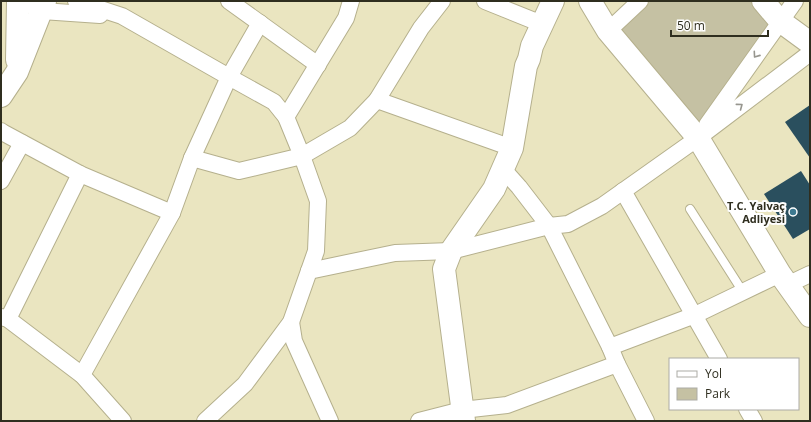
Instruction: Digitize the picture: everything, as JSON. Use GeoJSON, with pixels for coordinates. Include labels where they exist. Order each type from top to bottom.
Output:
{"type":"FeatureCollection","features":[{"type":"Feature","properties":{"kind":"street"},"geometry":{"type":"LineString","coordinates":[[17,72],[18,1]]}},
{"type":"Feature","properties":{"kind":"street"},"geometry":{"type":"LineString","coordinates":[[23,1],[44,6],[122,16]]}},
{"type":"Feature","properties":{"kind":"street"},"geometry":{"type":"LineString","coordinates":[[76,1],[122,16],[274,102],[286,117],[318,201],[316,251],[291,322],[245,384],[205,421]]}},
{"type":"Feature","properties":{"kind":"street"},"geometry":{"type":"LineString","coordinates":[[229,1],[318,65]]}},
{"type":"Feature","properties":{"kind":"street"},"geometry":{"type":"LineString","coordinates":[[286,117],[346,18],[351,1]]}},
{"type":"Feature","properties":{"kind":"street"},"geometry":{"type":"LineString","coordinates":[[192,158],[239,171],[302,156],[350,128],[377,100],[421,28],[442,1]]}},
{"type":"Feature","properties":{"kind":"street"},"geometry":{"type":"LineString","coordinates":[[485,1],[542,24]]}},
{"type":"Feature","properties":{"kind":"street"},"geometry":{"type":"LineString","coordinates":[[463,415],[444,269],[451,251],[494,189],[512,148],[526,66],[532,46],[553,1]]}},
{"type":"Feature","properties":{"kind":"street"},"geometry":{"type":"LineString","coordinates":[[590,1],[608,31],[698,138],[784,279],[810,316]]}},
{"type":"Feature","properties":{"kind":"street"},"geometry":{"type":"LineString","coordinates":[[608,31],[640,1]]}},
{"type":"Feature","properties":{"kind":"street"},"geometry":{"type":"LineString","coordinates":[[763,1],[780,21],[810,43]]}},
{"type":"Feature","properties":{"kind":"street"},"geometry":{"type":"LineString","coordinates":[[698,138],[795,1]]}},
{"type":"Feature","properties":{"kind":"street"},"geometry":{"type":"LineString","coordinates":[[1,96],[17,72],[44,6]]}},
{"type":"Feature","properties":{"kind":"street"},"geometry":{"type":"LineString","coordinates":[[82,375],[172,213],[192,158],[229,77],[260,23]]}},
{"type":"Feature","properties":{"kind":"street"},"geometry":{"type":"LineString","coordinates":[[309,271],[395,253],[451,251],[549,226],[568,224],[602,206],[624,191],[698,138],[810,53]]}},
{"type":"Feature","properties":{"kind":"street"},"geometry":{"type":"LineString","coordinates":[[377,100],[512,148]]}},
{"type":"Feature","properties":{"kind":"street"},"geometry":{"type":"LineString","coordinates":[[1,131],[80,174],[172,213]]}},
{"type":"Feature","properties":{"kind":"street"},"geometry":{"type":"LineString","coordinates":[[1,180],[22,143]]}},
{"type":"Feature","properties":{"kind":"street"},"geometry":{"type":"LineString","coordinates":[[503,169],[549,226],[646,421]]}},
{"type":"Feature","properties":{"kind":"street"},"geometry":{"type":"LineString","coordinates":[[80,174],[5,318],[82,375],[123,421]]}},
{"type":"Feature","properties":{"kind":"street"},"geometry":{"type":"LineString","coordinates":[[624,191],[718,358]]}},
{"type":"Feature","properties":{"kind":"street"},"geometry":{"type":"LineString","coordinates":[[610,347],[695,315],[743,292],[784,279],[810,274]]}},
{"type":"Feature","properties":{"kind":"street"},"geometry":{"type":"LineString","coordinates":[[291,322],[294,341],[330,421]]}},
{"type":"Feature","properties":{"kind":"street"},"geometry":{"type":"LineString","coordinates":[[419,421],[463,415],[507,405],[617,364]]}},
{"type":"Feature","properties":{"kind":"street"},"geometry":{"type":"LineString","coordinates":[[748,410],[754,421]]}},
{"type":"Feature","properties":{"kind":"lane"},"geometry":{"type":"LineString","coordinates":[[690,209],[743,292]]}},
{"type":"Feature","properties":{"kind":"green space"},"geometry":{"type":"Polygon","coordinates":[[[640,1],[763,1],[780,21],[698,138],[608,31],[640,1]]]}},
{"type":"Feature","properties":{"kind":"building"},"geometry":{"type":"Polygon","coordinates":[[[810,105],[810,158],[785,122],[810,105]]]}},
{"type":"Feature","properties":{"kind":"building","name":"T.C. Yalvaç Adliyesi"},"geometry":{"type":"Polygon","coordinates":[[[801,171],[810,185],[810,229],[793,239],[764,194],[801,171]]]}},
{"type":"Feature","properties":{"kind":"place","name":"T.C. Yalvaç Adliyesi"},"geometry":{"type":"Point","coordinates":[793,212]}}]}
